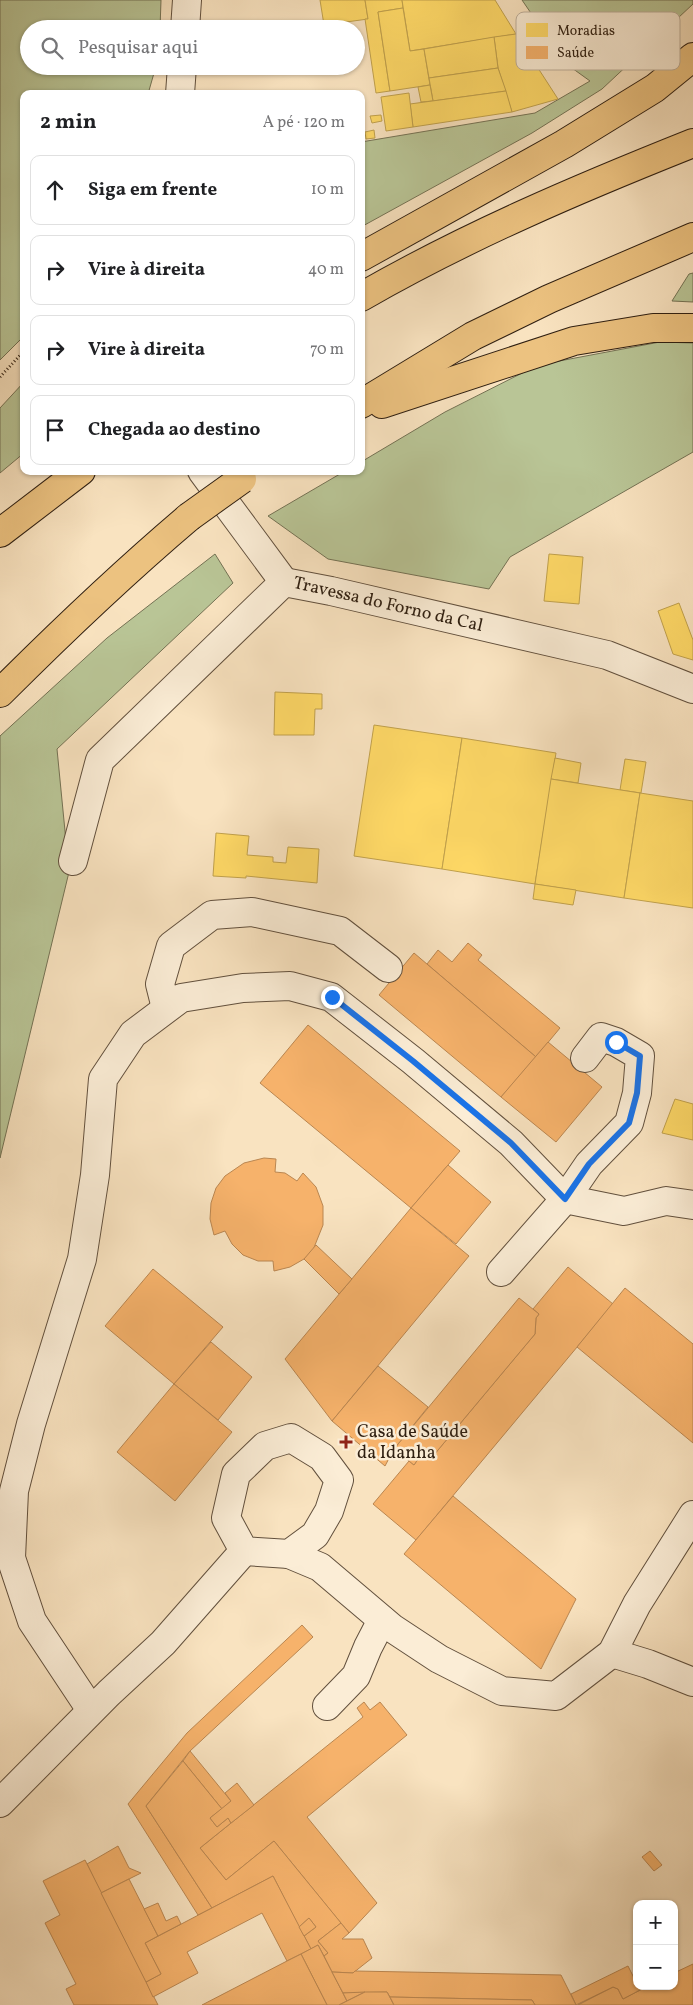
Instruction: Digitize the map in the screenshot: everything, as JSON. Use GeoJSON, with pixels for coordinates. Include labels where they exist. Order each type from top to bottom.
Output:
{"type":"FeatureCollection","features":[{"type":"Feature","properties":{"kind":"highway"},"geometry":{"type":"LineString","coordinates":[[680,68],[693,57]]}},
{"type":"Feature","properties":{"kind":"highway"},"geometry":{"type":"LineString","coordinates":[[365,255],[564,144],[655,88],[677,70]]}},
{"type":"Feature","properties":{"kind":"highway"},"geometry":{"type":"LineString","coordinates":[[365,295],[402,273],[494,228],[606,178],[693,143]]}},
{"type":"Feature","properties":{"kind":"highway"},"geometry":{"type":"LineString","coordinates":[[365,402],[473,336],[549,299],[693,237]]}},
{"type":"Feature","properties":{"kind":"highway"},"geometry":{"type":"LineString","coordinates":[[365,410],[574,341],[653,328],[693,328]]}},
{"type":"Feature","properties":{"kind":"highway"},"geometry":{"type":"LineString","coordinates":[[0,533],[77,475]]}},
{"type":"Feature","properties":{"kind":"highway"},"geometry":{"type":"LineString","coordinates":[[0,693],[141,558],[189,517],[248,475]]}},
{"type":"Feature","properties":{"kind":"street"},"geometry":{"type":"LineString","coordinates":[[186,20],[187,0]]}},
{"type":"Feature","properties":{"kind":"street"},"geometry":{"type":"LineString","coordinates":[[180,90],[181,75]]}},
{"type":"Feature","properties":{"kind":"street"},"geometry":{"type":"LineString","coordinates":[[205,475],[284,582]]}},
{"type":"Feature","properties":{"kind":"street","name":"Travessa do Forno da Cal"},"geometry":{"type":"LineString","coordinates":[[73,861],[100,760],[284,582],[331,591],[607,655],[693,690]]}},
{"type":"Feature","properties":{"kind":"street"},"geometry":{"type":"LineString","coordinates":[[166,1008],[160,984],[171,946],[212,915],[252,912],[340,931],[388,968]]}},
{"type":"Feature","properties":{"kind":"street"},"geometry":{"type":"LineString","coordinates":[[91,1710],[32,1622],[11,1558],[14,1491],[31,1424],[82,1259],[95,1175],[104,1079],[133,1034],[181,998],[243,988],[290,986],[332,997],[413,1061],[511,1143],[565,1199],[624,1211],[666,1201],[693,1205]]}},
{"type":"Feature","properties":{"kind":"street"},"geometry":{"type":"LineString","coordinates":[[501,1272],[565,1199],[589,1164],[629,1123],[637,1093],[640,1056],[616,1042],[601,1037],[585,1058]]}},
{"type":"Feature","properties":{"kind":"street"},"geometry":{"type":"LineString","coordinates":[[244,1551],[226,1518],[236,1474],[265,1446],[291,1438],[322,1457],[339,1480],[330,1511],[315,1535],[289,1554]]}},
{"type":"Feature","properties":{"kind":"street"},"geometry":{"type":"LineString","coordinates":[[244,1551],[289,1554],[320,1568],[382,1620],[440,1659],[502,1691],[556,1696],[612,1653],[637,1604],[693,1515]]}},
{"type":"Feature","properties":{"kind":"street"},"geometry":{"type":"LineString","coordinates":[[0,1803],[91,1710],[163,1643],[244,1551]]}},
{"type":"Feature","properties":{"kind":"street"},"geometry":{"type":"LineString","coordinates":[[327,1706],[356,1676],[382,1620]]}},
{"type":"Feature","properties":{"kind":"street"},"geometry":{"type":"LineString","coordinates":[[612,1653],[648,1664],[693,1682]]}},
{"type":"Feature","properties":{"kind":"path"},"geometry":{"type":"LineString","coordinates":[[0,377],[20,355]]}},
{"type":"Feature","properties":{"kind":"green space"},"geometry":{"type":"Polygon","coordinates":[[[0,0],[161,0],[160,20],[20,20],[20,75],[153,75],[149,90],[20,90],[20,340],[0,360],[0,0]]]}},
{"type":"Feature","properties":{"kind":"green space"},"geometry":{"type":"Polygon","coordinates":[[[522,0],[693,0],[693,4],[680,16],[680,12],[530,12],[522,0]]]}},
{"type":"Feature","properties":{"kind":"green space"},"geometry":{"type":"Polygon","coordinates":[[[575,70],[622,70],[602,89],[532,133],[365,225],[365,141],[535,113],[590,81],[575,70]]]}},
{"type":"Feature","properties":{"kind":"green space"},"geometry":{"type":"Polygon","coordinates":[[[693,273],[693,302],[672,301],[689,274],[693,273]]]}},
{"type":"Feature","properties":{"kind":"green space"},"geometry":{"type":"Polygon","coordinates":[[[660,342],[693,343],[693,452],[510,557],[489,589],[328,559],[268,516],[338,475],[365,475],[365,460],[445,412],[538,365],[660,342]]]}},
{"type":"Feature","properties":{"kind":"green space"},"geometry":{"type":"Polygon","coordinates":[[[20,386],[20,456],[0,473],[0,408],[20,386]]]}},
{"type":"Feature","properties":{"kind":"green space"},"geometry":{"type":"Polygon","coordinates":[[[215,554],[233,583],[57,749],[69,872],[0,1158],[0,736],[107,638],[215,554]]]}},
{"type":"Feature","properties":{"kind":"building: Moradias"},"geometry":{"type":"Polygon","coordinates":[[[320,0],[365,0],[368,19],[323,20],[320,0]]]}},
{"type":"Feature","properties":{"kind":"building: Moradias"},"geometry":{"type":"Polygon","coordinates":[[[365,0],[402,0],[403,8],[378,12],[390,91],[376,93],[365,19],[368,19],[365,0]]]}},
{"type":"Feature","properties":{"kind":"building: Moradias"},"geometry":{"type":"Polygon","coordinates":[[[402,0],[495,0],[516,34],[410,51],[402,0]]]}},
{"type":"Feature","properties":{"kind":"building: Moradias"},"geometry":{"type":"Polygon","coordinates":[[[403,8],[410,51],[424,49],[430,85],[390,91],[378,12],[403,8]]]}},
{"type":"Feature","properties":{"kind":"building: Moradias"},"geometry":{"type":"Polygon","coordinates":[[[516,34],[516,70],[539,70],[558,99],[512,112],[498,68],[494,37],[516,34]]]}},
{"type":"Feature","properties":{"kind":"building: Moradias"},"geometry":{"type":"Polygon","coordinates":[[[494,37],[498,68],[429,78],[424,49],[494,37]]]}},
{"type":"Feature","properties":{"kind":"building: Moradias"},"geometry":{"type":"Polygon","coordinates":[[[498,68],[506,91],[433,101],[429,78],[498,68]]]}},
{"type":"Feature","properties":{"kind":"building: Moradias"},"geometry":{"type":"Polygon","coordinates":[[[430,85],[433,101],[421,102],[418,87],[430,85]]]}},
{"type":"Feature","properties":{"kind":"building: Moradias"},"geometry":{"type":"Polygon","coordinates":[[[506,91],[512,112],[413,127],[410,104],[506,91]]]}},
{"type":"Feature","properties":{"kind":"building: Moradias"},"geometry":{"type":"Polygon","coordinates":[[[409,93],[413,127],[386,131],[381,97],[409,93]]]}},
{"type":"Feature","properties":{"kind":"building: Moradias"},"geometry":{"type":"Polygon","coordinates":[[[381,115],[382,121],[372,123],[370,116],[381,115]]]}},
{"type":"Feature","properties":{"kind":"building: Moradias"},"geometry":{"type":"Polygon","coordinates":[[[374,130],[375,138],[366,139],[365,132],[374,130]]]}},
{"type":"Feature","properties":{"kind":"building: Moradias"},"geometry":{"type":"Polygon","coordinates":[[[549,554],[583,557],[579,604],[544,601],[549,554]]]}},
{"type":"Feature","properties":{"kind":"building: Moradias"},"geometry":{"type":"Polygon","coordinates":[[[679,603],[693,640],[693,660],[673,654],[658,611],[679,603]]]}},
{"type":"Feature","properties":{"kind":"building: Moradias"},"geometry":{"type":"Polygon","coordinates":[[[275,692],[322,694],[322,709],[315,709],[314,735],[274,735],[275,692]]]}},
{"type":"Feature","properties":{"kind":"building: Moradias"},"geometry":{"type":"Polygon","coordinates":[[[374,725],[462,738],[442,869],[354,856],[374,725]]]}},
{"type":"Feature","properties":{"kind":"building: Moradias"},"geometry":{"type":"Polygon","coordinates":[[[462,738],[556,753],[535,884],[442,869],[462,738]]]}},
{"type":"Feature","properties":{"kind":"building: Moradias"},"geometry":{"type":"Polygon","coordinates":[[[555,758],[581,763],[578,783],[551,779],[555,758]]]}},
{"type":"Feature","properties":{"kind":"building: Moradias"},"geometry":{"type":"Polygon","coordinates":[[[625,759],[646,762],[641,793],[620,790],[625,759]]]}},
{"type":"Feature","properties":{"kind":"building: Moradias"},"geometry":{"type":"Polygon","coordinates":[[[551,779],[640,793],[624,898],[535,884],[551,779]]]}},
{"type":"Feature","properties":{"kind":"building: Moradias"},"geometry":{"type":"Polygon","coordinates":[[[640,793],[693,801],[693,908],[624,898],[640,793]]]}},
{"type":"Feature","properties":{"kind":"building: Moradias"},"geometry":{"type":"Polygon","coordinates":[[[216,833],[249,836],[247,855],[273,857],[273,862],[286,863],[288,847],[319,849],[317,883],[246,876],[246,878],[213,876],[216,833]]]}},
{"type":"Feature","properties":{"kind":"building: Moradias"},"geometry":{"type":"Polygon","coordinates":[[[535,884],[576,890],[573,905],[533,899],[535,884]]]}},
{"type":"Feature","properties":{"kind":"building: Moradias"},"geometry":{"type":"Polygon","coordinates":[[[675,1099],[693,1104],[693,1140],[662,1133],[675,1099]]]}},
{"type":"Feature","properties":{"kind":"building: Saúde"},"geometry":{"type":"Polygon","coordinates":[[[468,943],[482,955],[478,960],[560,1028],[536,1057],[427,964],[438,950],[452,962],[468,943]]]}},
{"type":"Feature","properties":{"kind":"building: Saúde"},"geometry":{"type":"Polygon","coordinates":[[[414,953],[536,1057],[501,1097],[379,995],[414,953]]]}},
{"type":"Feature","properties":{"kind":"building: Saúde"},"geometry":{"type":"Polygon","coordinates":[[[308,1025],[460,1151],[411,1208],[260,1083],[308,1025]]]}},
{"type":"Feature","properties":{"kind":"building: Saúde"},"geometry":{"type":"Polygon","coordinates":[[[548,1042],[602,1087],[556,1142],[501,1097],[548,1042]]]}},
{"type":"Feature","properties":{"kind":"building: Saúde"},"geometry":{"type":"Polygon","coordinates":[[[264,1158],[276,1159],[275,1172],[285,1173],[297,1181],[303,1173],[316,1187],[323,1206],[323,1225],[313,1250],[304,1259],[290,1267],[274,1271],[273,1261],[258,1261],[243,1255],[232,1244],[225,1231],[214,1235],[210,1219],[211,1203],[216,1188],[225,1176],[244,1163],[264,1158]]]}},
{"type":"Feature","properties":{"kind":"building: Saúde"},"geometry":{"type":"Polygon","coordinates":[[[448,1165],[491,1202],[456,1244],[411,1208],[448,1165]]]}},
{"type":"Feature","properties":{"kind":"building: Saúde"},"geometry":{"type":"Polygon","coordinates":[[[411,1208],[469,1256],[332,1421],[285,1359],[411,1208]]]}},
{"type":"Feature","properties":{"kind":"building: Saúde"},"geometry":{"type":"Polygon","coordinates":[[[316,1245],[352,1279],[339,1294],[304,1259],[316,1245]]]}},
{"type":"Feature","properties":{"kind":"building: Saúde"},"geometry":{"type":"Polygon","coordinates":[[[568,1267],[613,1304],[416,1540],[373,1504],[409,1461],[414,1465],[418,1459],[433,1456],[535,1334],[536,1318],[539,1314],[533,1309],[568,1267]]]}},
{"type":"Feature","properties":{"kind":"building: Saúde"},"geometry":{"type":"Polygon","coordinates":[[[153,1269],[223,1327],[174,1384],[105,1326],[153,1269]]]}},
{"type":"Feature","properties":{"kind":"building: Saúde"},"geometry":{"type":"Polygon","coordinates":[[[625,1288],[693,1344],[693,1443],[577,1347],[625,1288]]]}},
{"type":"Feature","properties":{"kind":"building: Saúde"},"geometry":{"type":"Polygon","coordinates":[[[519,1298],[539,1314],[536,1318],[535,1334],[433,1456],[418,1459],[414,1465],[394,1449],[519,1298]]]}},
{"type":"Feature","properties":{"kind":"building: Saúde"},"geometry":{"type":"Polygon","coordinates":[[[211,1342],[252,1377],[218,1420],[174,1384],[211,1342]]]}},
{"type":"Feature","properties":{"kind":"building: Saúde"},"geometry":{"type":"Polygon","coordinates":[[[378,1366],[428,1407],[394,1449],[385,1466],[332,1421],[378,1366]]]}},
{"type":"Feature","properties":{"kind":"building: Saúde"},"geometry":{"type":"Polygon","coordinates":[[[174,1384],[232,1432],[175,1501],[117,1452],[174,1384]]]}},
{"type":"Feature","properties":{"kind":"building: Saúde"},"geometry":{"type":"Polygon","coordinates":[[[453,1496],[576,1599],[541,1669],[404,1554],[453,1496]]]}},
{"type":"Feature","properties":{"kind":"building: Saúde"},"geometry":{"type":"Polygon","coordinates":[[[302,1625],[313,1637],[190,1751],[146,1806],[212,1908],[198,1915],[128,1804],[187,1733],[302,1625]]]}},
{"type":"Feature","properties":{"kind":"building: Saúde"},"geometry":{"type":"Polygon","coordinates":[[[364,1702],[370,1710],[380,1702],[407,1735],[307,1817],[377,1903],[349,1933],[274,1841],[226,1880],[200,1848],[363,1717],[357,1708],[364,1702]]]}},
{"type":"Feature","properties":{"kind":"building: Saúde"},"geometry":{"type":"Polygon","coordinates":[[[190,1751],[231,1801],[222,1809],[183,1761],[190,1751]]]}},
{"type":"Feature","properties":{"kind":"building: Saúde"},"geometry":{"type":"Polygon","coordinates":[[[183,1761],[222,1809],[210,1818],[217,1827],[228,1818],[231,1823],[200,1848],[226,1880],[274,1841],[341,1923],[318,1941],[328,1953],[324,1956],[318,1945],[311,1949],[304,1936],[316,1927],[309,1918],[299,1927],[273,1876],[212,1908],[146,1806],[183,1761]]]}},
{"type":"Feature","properties":{"kind":"building: Saúde"},"geometry":{"type":"Polygon","coordinates":[[[237,1783],[254,1805],[231,1823],[228,1818],[217,1827],[210,1818],[231,1801],[225,1793],[237,1783]]]}},
{"type":"Feature","properties":{"kind":"building: Saúde"},"geometry":{"type":"Polygon","coordinates":[[[118,1846],[129,1868],[141,1873],[101,1893],[87,1864],[118,1846]]]}},
{"type":"Feature","properties":{"kind":"building: Saúde"},"geometry":{"type":"Polygon","coordinates":[[[650,1851],[662,1865],[654,1871],[642,1857],[650,1851]]]}},
{"type":"Feature","properties":{"kind":"building: Saúde"},"geometry":{"type":"Polygon","coordinates":[[[85,1860],[158,2005],[74,2005],[66,1989],[76,1984],[45,1923],[60,1915],[43,1881],[85,1860]]]}},
{"type":"Feature","properties":{"kind":"building: Saúde"},"geometry":{"type":"Polygon","coordinates":[[[273,1876],[311,1949],[287,1961],[262,1913],[187,1952],[198,1973],[153,1997],[146,1982],[161,1974],[145,1943],[273,1876]]]}},
{"type":"Feature","properties":{"kind":"building: Saúde"},"geometry":{"type":"Polygon","coordinates":[[[129,1879],[158,1936],[145,1943],[161,1974],[146,1982],[101,1893],[129,1879]]]}},
{"type":"Feature","properties":{"kind":"building: Saúde"},"geometry":{"type":"Polygon","coordinates":[[[158,1903],[166,1921],[177,1916],[181,1924],[158,1936],[144,1909],[158,1903]]]}},
{"type":"Feature","properties":{"kind":"building: Saúde"},"geometry":{"type":"Polygon","coordinates":[[[309,1918],[316,1927],[304,1936],[299,1927],[309,1918]]]}},
{"type":"Feature","properties":{"kind":"building: Saúde"},"geometry":{"type":"Polygon","coordinates":[[[341,1923],[349,1933],[342,1939],[363,1939],[372,1958],[353,1973],[332,1972],[324,1956],[328,1953],[318,1941],[341,1923]]]}},
{"type":"Feature","properties":{"kind":"building: Saúde"},"geometry":{"type":"Polygon","coordinates":[[[318,1945],[347,2001],[339,2005],[327,2005],[301,1954],[318,1945]]]}},
{"type":"Feature","properties":{"kind":"building: Saúde"},"geometry":{"type":"Polygon","coordinates":[[[301,1954],[327,2005],[202,2005],[287,1961],[301,1954]]]}},
{"type":"Feature","properties":{"kind":"building: Saúde"},"geometry":{"type":"Polygon","coordinates":[[[693,1964],[693,2005],[578,2005],[613,1987],[618,1989],[623,1999],[640,1990],[678,1990],[678,1971],[693,1964]]]}},
{"type":"Feature","properties":{"kind":"building: Saúde"},"geometry":{"type":"Polygon","coordinates":[[[628,1966],[633,1976],[633,1990],[640,1990],[623,1999],[618,1989],[613,1987],[576,2005],[571,1994],[628,1966]]]}},
{"type":"Feature","properties":{"kind":"building: Saúde"},"geometry":{"type":"Polygon","coordinates":[[[355,1971],[561,1975],[576,2005],[535,2005],[532,2000],[390,1997],[387,1992],[343,1993],[332,1972],[353,1973],[355,1971]]]}},
{"type":"Feature","properties":{"kind":"building: Saúde"},"geometry":{"type":"Polygon","coordinates":[[[365,1992],[347,2001],[343,1993],[365,1992]]]}},
{"type":"Feature","properties":{"kind":"building: Saúde"},"geometry":{"type":"Polygon","coordinates":[[[365,1992],[387,1992],[394,2005],[339,2005],[365,1992]]]}},
{"type":"Feature","properties":{"kind":"building: Saúde"},"geometry":{"type":"Polygon","coordinates":[[[390,1997],[532,2000],[535,2005],[394,2005],[390,1997]]]}},
{"type":"Feature","properties":{"kind":"place","name":"Casa de Saúde da Idanha"},"geometry":{"type":"Point","coordinates":[346,1442]}},
{"type":"Feature","properties":{"kind":"route"},"geometry":{"type":"LineString","coordinates":[[332,997],[413,1061],[511,1143],[565,1199],[589,1164],[629,1123],[637,1093],[640,1056],[616,1042]]}}]}
